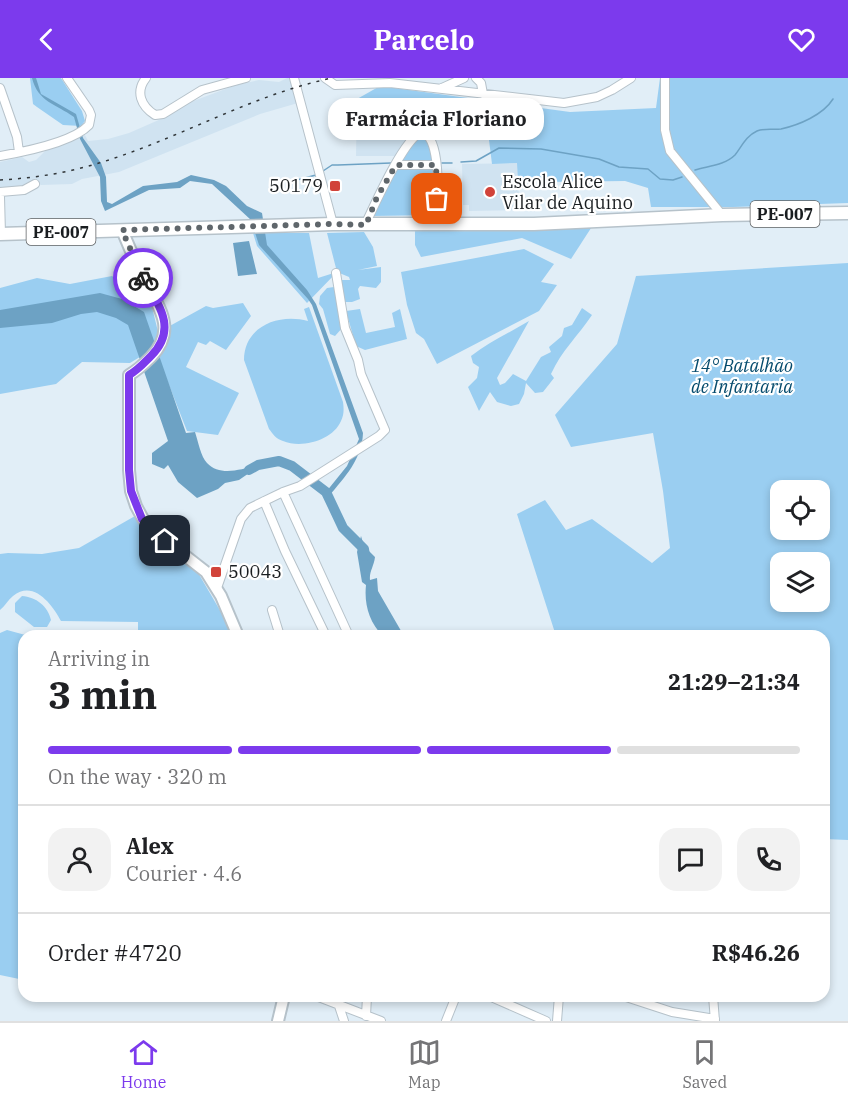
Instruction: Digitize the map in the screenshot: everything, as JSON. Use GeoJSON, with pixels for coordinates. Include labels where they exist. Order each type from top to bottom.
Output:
{"type":"FeatureCollection","features":[{"type":"Feature","properties":{"kind":"main road","name":"PE-007"},"geometry":{"type":"LineString","coordinates":[[1,234],[333,224],[534,224],[848,213]]}},
{"type":"Feature","properties":{"kind":"street"},"geometry":{"type":"LineString","coordinates":[[0,156],[32,150],[79,132],[89,125],[91,115],[87,106],[67,78]]}},
{"type":"Feature","properties":{"kind":"street"},"geometry":{"type":"LineString","coordinates":[[146,78],[141,84],[140,97],[148,110],[155,115],[163,114],[202,90],[246,78]]}},
{"type":"Feature","properties":{"kind":"street"},"geometry":{"type":"LineString","coordinates":[[294,78],[333,224]]}},
{"type":"Feature","properties":{"kind":"street"},"geometry":{"type":"LineString","coordinates":[[325,78],[335,86],[390,82],[556,102],[580,101],[612,90],[631,78]]}},
{"type":"Feature","properties":{"kind":"street"},"geometry":{"type":"LineString","coordinates":[[441,88],[464,78]]}},
{"type":"Feature","properties":{"kind":"street"},"geometry":{"type":"LineString","coordinates":[[476,78],[481,82],[483,94]]}},
{"type":"Feature","properties":{"kind":"street"},"geometry":{"type":"LineString","coordinates":[[665,78],[665,130],[670,151],[722,216]]}},
{"type":"Feature","properties":{"kind":"street"},"geometry":{"type":"LineString","coordinates":[[0,88],[15,131],[19,152]]}},
{"type":"Feature","properties":{"kind":"street"},"geometry":{"type":"LineString","coordinates":[[366,225],[377,197],[396,165],[415,135],[423,132],[427,134],[432,143],[436,165],[438,224]]}},
{"type":"Feature","properties":{"kind":"street"},"geometry":{"type":"LineString","coordinates":[[396,165],[436,165]]}},
{"type":"Feature","properties":{"kind":"street"},"geometry":{"type":"LineString","coordinates":[[0,192],[24,190],[35,184]]}},
{"type":"Feature","properties":{"kind":"street"},"geometry":{"type":"LineString","coordinates":[[0,197],[1,234]]}},
{"type":"Feature","properties":{"kind":"street"},"geometry":{"type":"LineString","coordinates":[[122,230],[141,274],[157,302],[166,328],[158,349],[139,369],[129,375],[131,491],[142,519],[151,529],[206,572],[217,588],[235,630]]}},
{"type":"Feature","properties":{"kind":"street"},"geometry":{"type":"LineString","coordinates":[[217,588],[241,519],[250,508],[300,486],[385,430],[361,374],[345,328],[336,273]]}},
{"type":"Feature","properties":{"kind":"street"},"geometry":{"type":"LineString","coordinates":[[283,492],[347,630]]}},
{"type":"Feature","properties":{"kind":"street"},"geometry":{"type":"LineString","coordinates":[[264,501],[323,630]]}},
{"type":"Feature","properties":{"kind":"street"},"geometry":{"type":"LineString","coordinates":[[272,610],[278,630]]}},
{"type":"Feature","properties":{"kind":"street"},"geometry":{"type":"LineString","coordinates":[[278,1021],[283,1002]]}},
{"type":"Feature","properties":{"kind":"street"},"geometry":{"type":"LineString","coordinates":[[330,1002],[381,1021]]}},
{"type":"Feature","properties":{"kind":"street"},"geometry":{"type":"LineString","coordinates":[[366,1016],[367,1002]]}},
{"type":"Feature","properties":{"kind":"street"},"geometry":{"type":"LineString","coordinates":[[446,1021],[454,1002]]}},
{"type":"Feature","properties":{"kind":"street"},"geometry":{"type":"LineString","coordinates":[[503,1002],[546,1021]]}},
{"type":"Feature","properties":{"kind":"street"},"geometry":{"type":"LineString","coordinates":[[557,1021],[559,1002]]}},
{"type":"Feature","properties":{"kind":"street"},"geometry":{"type":"LineString","coordinates":[[641,1002],[672,1012],[715,1020],[714,1002]]}},
{"type":"Feature","properties":{"kind":"street"},"geometry":{"type":"LineString","coordinates":[[339,1006],[344,1021]]}},
{"type":"Feature","properties":{"kind":"shaded area"},"geometry":{"type":"Polygon","coordinates":[[[32,78],[36,78],[41,94],[76,114],[83,138],[101,163],[106,177],[107,202],[112,204],[143,186],[177,182],[191,175],[214,180],[226,186],[247,206],[262,213],[267,245],[307,290],[316,304],[363,433],[356,459],[347,475],[329,496],[326,492],[347,466],[359,439],[308,299],[259,245],[251,220],[212,184],[190,181],[180,188],[149,190],[105,211],[101,201],[100,177],[80,139],[74,117],[48,102],[43,97],[35,86],[32,78]]]}},
{"type":"Feature","properties":{"kind":"shaded area"},"geometry":{"type":"Polygon","coordinates":[[[289,78],[298,103],[260,114],[119,172],[82,179],[72,184],[41,185],[37,183],[30,186],[0,189],[0,162],[22,157],[29,162],[36,160],[45,151],[85,135],[88,141],[108,139],[129,133],[161,119],[188,103],[236,85],[259,80],[279,82],[289,78]]]}},
{"type":"Feature","properties":{"kind":"shaded area"},"geometry":{"type":"Polygon","coordinates":[[[357,99],[418,110],[411,127],[412,132],[396,156],[356,156],[357,99]]]}},
{"type":"Feature","properties":{"kind":"shaded area","name":"Escola Alice Vilar de Aquino"},"geometry":{"type":"Polygon","coordinates":[[[518,163],[519,210],[469,211],[469,205],[463,205],[462,164],[518,163]]]}},
{"type":"Feature","properties":{"kind":"shaded area"},"geometry":{"type":"Polygon","coordinates":[[[249,241],[257,274],[238,276],[233,243],[249,241]]]}},
{"type":"Feature","properties":{"kind":"shaded area"},"geometry":{"type":"Polygon","coordinates":[[[100,293],[122,299],[144,312],[186,433],[195,432],[201,453],[207,463],[213,468],[226,471],[262,464],[239,480],[225,483],[218,489],[197,498],[178,482],[168,465],[164,469],[152,464],[152,453],[168,441],[128,325],[116,318],[97,312],[81,314],[52,323],[0,328],[0,310],[100,293]]]}},
{"type":"Feature","properties":{"kind":"shaded area"},"geometry":{"type":"Polygon","coordinates":[[[361,536],[364,546],[375,557],[370,580],[377,578],[378,591],[401,630],[377,630],[371,619],[367,606],[366,585],[362,582],[357,552],[361,536]]]}},
{"type":"Feature","properties":{"kind":"green space"},"geometry":{"type":"Polygon","coordinates":[[[30,78],[61,78],[82,111],[85,121],[81,126],[63,125],[33,104],[30,78]]]}},
{"type":"Feature","properties":{"kind":"green space"},"geometry":{"type":"Polygon","coordinates":[[[660,78],[848,78],[848,203],[651,207],[648,188],[625,181],[548,182],[518,179],[517,163],[492,164],[488,132],[442,131],[418,110],[357,99],[380,86],[570,112],[656,108],[660,78]]]}},
{"type":"Feature","properties":{"kind":"green space"},"geometry":{"type":"Polygon","coordinates":[[[425,132],[437,165],[439,215],[371,216],[416,135],[425,132]]]}},
{"type":"Feature","properties":{"kind":"green space"},"geometry":{"type":"Polygon","coordinates":[[[593,225],[571,259],[522,238],[421,257],[415,245],[415,230],[593,225]]]}},
{"type":"Feature","properties":{"kind":"green space"},"geometry":{"type":"Polygon","coordinates":[[[364,232],[373,247],[377,266],[358,270],[381,267],[381,282],[376,288],[360,286],[358,289],[360,299],[343,302],[343,327],[335,336],[330,334],[323,309],[319,304],[320,296],[327,288],[334,287],[335,289],[337,280],[350,280],[349,277],[337,272],[327,233],[364,232]]]}},
{"type":"Feature","properties":{"kind":"green space"},"geometry":{"type":"Polygon","coordinates":[[[253,233],[309,233],[318,278],[337,272],[307,303],[257,246],[253,233]]]}},
{"type":"Feature","properties":{"kind":"green space"},"geometry":{"type":"Polygon","coordinates":[[[524,249],[554,264],[541,282],[557,285],[539,311],[437,364],[424,339],[416,333],[407,305],[401,272],[524,249]]]}},
{"type":"Feature","properties":{"kind":"green space","name":"14° Batalhão de Infantaria"},"geometry":{"type":"Polygon","coordinates":[[[848,263],[848,840],[830,839],[830,630],[554,630],[517,514],[545,500],[566,530],[592,519],[652,563],[670,548],[653,433],[571,447],[555,415],[617,344],[636,276],[848,263]]]}},
{"type":"Feature","properties":{"kind":"green space"},"geometry":{"type":"Polygon","coordinates":[[[112,276],[151,303],[161,344],[130,363],[82,362],[56,384],[0,394],[0,288],[37,278],[70,284],[112,276]]]}},
{"type":"Feature","properties":{"kind":"green space"},"geometry":{"type":"Polygon","coordinates":[[[243,303],[251,316],[226,350],[210,341],[206,345],[198,342],[186,367],[239,393],[218,435],[187,431],[160,362],[158,349],[166,328],[206,306],[213,308],[243,303]]]}},
{"type":"Feature","properties":{"kind":"green space"},"geometry":{"type":"Polygon","coordinates":[[[309,307],[344,410],[341,421],[331,433],[316,441],[299,444],[278,439],[269,429],[244,360],[250,338],[257,331],[275,321],[297,319],[308,321],[304,309],[309,307]]]}},
{"type":"Feature","properties":{"kind":"green space"},"geometry":{"type":"Polygon","coordinates":[[[582,308],[592,315],[560,358],[551,374],[554,378],[543,392],[535,393],[526,383],[519,404],[511,406],[497,402],[490,392],[479,411],[468,387],[477,378],[479,367],[473,363],[471,356],[529,321],[497,378],[500,385],[513,374],[526,381],[541,357],[551,352],[549,347],[562,336],[564,328],[572,325],[582,308]]]}},
{"type":"Feature","properties":{"kind":"green space"},"geometry":{"type":"Polygon","coordinates":[[[360,309],[366,333],[395,327],[392,313],[400,309],[407,339],[365,350],[356,346],[346,311],[360,309]]]}},
{"type":"Feature","properties":{"kind":"green space"},"geometry":{"type":"Polygon","coordinates":[[[135,516],[197,571],[231,630],[138,630],[138,622],[61,621],[42,596],[28,591],[13,596],[0,610],[0,554],[42,554],[79,548],[135,516]]]}},
{"type":"Feature","properties":{"kind":"green space"},"geometry":{"type":"Polygon","coordinates":[[[22,596],[37,600],[44,607],[51,620],[47,627],[34,627],[15,612],[15,603],[22,596]]]}},
{"type":"Feature","properties":{"kind":"green space"},"geometry":{"type":"Polygon","coordinates":[[[7,630],[18,633],[18,979],[0,975],[0,633],[7,630]]]}},
{"type":"Feature","properties":{"kind":"waterway"},"geometry":{"type":"LineString","coordinates":[[695,170],[731,158],[747,138],[757,131],[781,129],[810,118],[823,110],[833,99]]}},
{"type":"Feature","properties":{"kind":"waterway"},"geometry":{"type":"LineString","coordinates":[[461,162],[476,161],[499,148],[541,149],[599,159],[619,167],[648,169],[660,179],[673,180],[682,177]]}},
{"type":"Feature","properties":{"kind":"waterway"},"geometry":{"type":"LineString","coordinates":[[323,171],[332,165],[391,163]]}},
{"type":"Feature","properties":{"kind":"waterway"},"geometry":{"type":"LineString","coordinates":[[442,163],[452,163]]}},
{"type":"Feature","properties":{"kind":"waterway"},"geometry":{"type":"LineString","coordinates":[[293,181],[316,175]]}},
{"type":"Feature","properties":{"kind":"waterway"},"geometry":{"type":"LineString","coordinates":[[249,470],[258,465],[279,461],[292,466],[326,492],[343,528],[364,549],[365,556]]}},
{"type":"Feature","properties":{"kind":"railway"},"geometry":{"type":"LineString","coordinates":[[0,180],[75,170],[99,163],[158,142],[273,95],[332,78]]}},
{"type":"Feature","properties":{"kind":"way so far"},"geometry":{"type":"LineString","coordinates":[[143,278],[122,230],[366,225],[377,197],[396,165],[436,165],[437,199]]}},
{"type":"Feature","properties":{"kind":"place","name":"50179"},"geometry":{"type":"Point","coordinates":[335,186]}},
{"type":"Feature","properties":{"kind":"place","name":"Escola Alice Vilar de Aquino"},"geometry":{"type":"Point","coordinates":[490,192]}},
{"type":"Feature","properties":{"kind":"place","name":"Farmácia Floriano"},"geometry":{"type":"Point","coordinates":[437,199]}},
{"type":"Feature","properties":{"kind":"place","name":"50043"},"geometry":{"type":"Point","coordinates":[216,572]}},
{"type":"Feature","properties":{"kind":"route"},"geometry":{"type":"LineString","coordinates":[[143,278],[157,302],[166,328],[161,345],[139,369],[129,375],[129,470],[131,491],[142,519],[165,541]]}}]}
